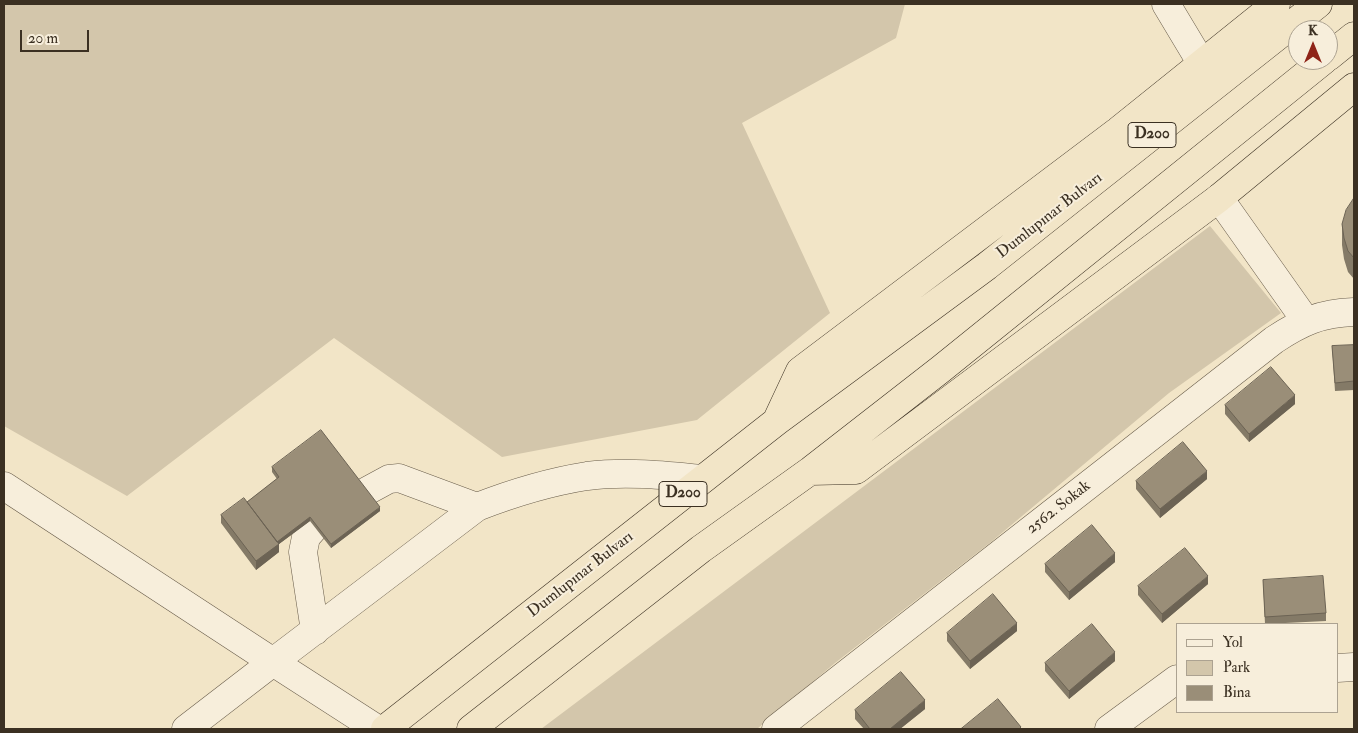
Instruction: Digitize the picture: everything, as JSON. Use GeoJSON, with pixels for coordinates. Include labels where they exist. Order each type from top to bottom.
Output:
{"type":"FeatureCollection","features":[{"type":"Feature","properties":{"kind":"highway","name":"Dumlupınar Bulvarı"},"geometry":{"type":"LineString","coordinates":[[777,421],[800,371],[1118,131],[1276,4]]}},
{"type":"Feature","properties":{"kind":"highway","name":"Dumlupınar Bulvarı"},"geometry":{"type":"LineString","coordinates":[[385,729],[777,421],[987,266],[1318,4]]}},
{"type":"Feature","properties":{"kind":"highway"},"geometry":{"type":"LineString","coordinates":[[1338,49],[1354,36]]}},
{"type":"Feature","properties":{"kind":"highway"},"geometry":{"type":"LineString","coordinates":[[471,729],[701,549],[810,471],[996,325],[1312,70]]}},
{"type":"Feature","properties":{"kind":"highway"},"geometry":{"type":"LineString","coordinates":[[810,471],[856,470],[1219,198],[1354,87]]}},
{"type":"Feature","properties":{"kind":"street"},"geometry":{"type":"LineString","coordinates":[[1166,4],[1202,64]]}},
{"type":"Feature","properties":{"kind":"street"},"geometry":{"type":"LineString","coordinates":[[1219,198],[1306,321]]}},
{"type":"Feature","properties":{"kind":"street","name":"2562. Sokak"},"geometry":{"type":"LineString","coordinates":[[776,729],[1264,348],[1306,321],[1329,314],[1354,312]]}},
{"type":"Feature","properties":{"kind":"street"},"geometry":{"type":"LineString","coordinates":[[186,729],[477,507],[511,493],[588,476],[646,475],[702,479]]}},
{"type":"Feature","properties":{"kind":"street"},"geometry":{"type":"LineString","coordinates":[[365,492],[389,479],[398,478],[477,507]]}},
{"type":"Feature","properties":{"kind":"street"},"geometry":{"type":"LineString","coordinates":[[4,486],[377,729]]}},
{"type":"Feature","properties":{"kind":"street"},"geometry":{"type":"LineString","coordinates":[[315,527],[306,537],[303,552],[315,631]]}},
{"type":"Feature","properties":{"kind":"street"},"geometry":{"type":"LineString","coordinates":[[1338,668],[1354,667]]}},
{"type":"Feature","properties":{"kind":"street"},"geometry":{"type":"LineString","coordinates":[[1109,729],[1176,680]]}},
{"type":"Feature","properties":{"kind":"green space"},"geometry":{"type":"Polygon","coordinates":[[[4,4],[905,4],[896,38],[742,123],[830,313],[697,420],[502,457],[334,338],[127,496],[4,426],[4,4]]]}},
{"type":"Feature","properties":{"kind":"green space"},"geometry":{"type":"Polygon","coordinates":[[[1210,226],[1281,313],[1169,393],[991,542],[835,663],[757,729],[541,729],[1210,226]]]}},
{"type":"Feature","properties":{"kind":"building"},"geometry":{"type":"Polygon","coordinates":[[[1354,198],[1354,258],[1348,251],[1342,224],[1346,210],[1354,198]]]}},
{"type":"Feature","properties":{"kind":"building"},"geometry":{"type":"Polygon","coordinates":[[[1354,345],[1354,381],[1335,383],[1332,346],[1354,345]]]}},
{"type":"Feature","properties":{"kind":"building"},"geometry":{"type":"Polygon","coordinates":[[[1271,367],[1295,395],[1249,434],[1225,405],[1271,367]]]}},
{"type":"Feature","properties":{"kind":"building"},"geometry":{"type":"Polygon","coordinates":[[[321,430],[380,507],[331,544],[310,517],[277,542],[247,502],[279,477],[272,467],[321,430]]]}},
{"type":"Feature","properties":{"kind":"building"},"geometry":{"type":"Polygon","coordinates":[[[1183,442],[1207,471],[1160,509],[1136,481],[1183,442]]]}},
{"type":"Feature","properties":{"kind":"building"},"geometry":{"type":"Polygon","coordinates":[[[244,498],[279,544],[256,561],[221,515],[244,498]]]}},
{"type":"Feature","properties":{"kind":"building"},"geometry":{"type":"Polygon","coordinates":[[[1092,525],[1115,553],[1069,592],[1045,564],[1092,525]]]}},
{"type":"Feature","properties":{"kind":"building"},"geometry":{"type":"Polygon","coordinates":[[[1185,548],[1208,576],[1162,614],[1138,586],[1185,548]]]}},
{"type":"Feature","properties":{"kind":"building"},"geometry":{"type":"Polygon","coordinates":[[[1323,576],[1326,613],[1265,617],[1263,580],[1323,576]]]}},
{"type":"Feature","properties":{"kind":"building"},"geometry":{"type":"Polygon","coordinates":[[[993,594],[1017,623],[970,661],[947,633],[993,594]]]}},
{"type":"Feature","properties":{"kind":"building"},"geometry":{"type":"Polygon","coordinates":[[[1092,624],[1115,652],[1069,691],[1045,663],[1092,624]]]}},
{"type":"Feature","properties":{"kind":"building"},"geometry":{"type":"Polygon","coordinates":[[[901,672],[925,700],[890,729],[870,729],[855,710],[901,672]]]}},
{"type":"Feature","properties":{"kind":"building"},"geometry":{"type":"Polygon","coordinates":[[[998,699],[1021,727],[1019,729],[961,729],[998,699]]]}}]}
